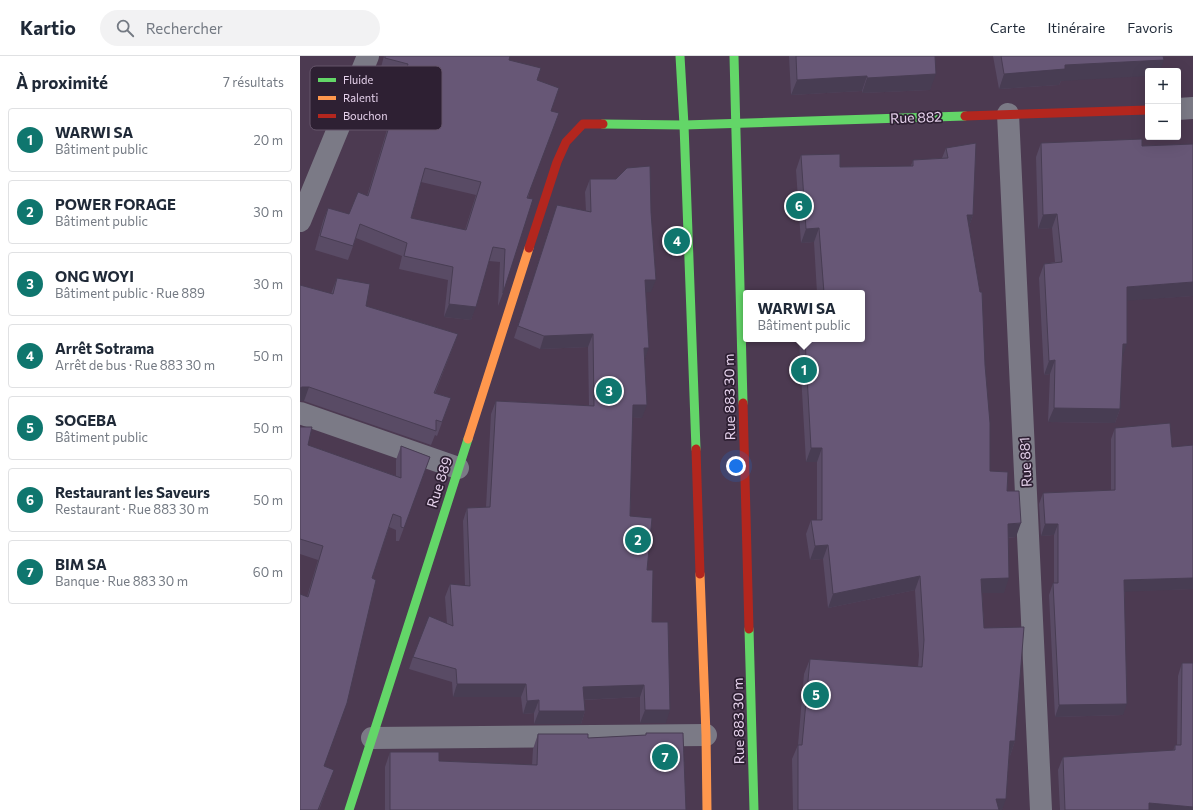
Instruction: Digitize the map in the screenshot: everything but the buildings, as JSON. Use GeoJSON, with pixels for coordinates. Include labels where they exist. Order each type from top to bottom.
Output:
{"type":"FeatureCollection","features":[{"type":"Feature","properties":{"kind":"main road"},"geometry":{"type":"LineString","coordinates":[[680,56],[684,124],[708,810]]}},
{"type":"Feature","properties":{"kind":"main road","name":"Rue 883 30 m"},"geometry":{"type":"LineString","coordinates":[[734,56],[754,810]]}},
{"type":"Feature","properties":{"kind":"main road","name":"Rue 882"},"geometry":{"type":"LineString","coordinates":[[684,124],[1145,110]]}},
{"type":"Feature","properties":{"kind":"main road","name":"Rue 889"},"geometry":{"type":"LineString","coordinates":[[349,810],[557,162],[566,142],[583,124],[684,124]]}},
{"type":"Feature","properties":{"kind":"street"},"geometry":{"type":"LineString","coordinates":[[364,66],[368,56]]}},
{"type":"Feature","properties":{"kind":"street"},"geometry":{"type":"LineString","coordinates":[[1181,108],[1193,108]]}},
{"type":"Feature","properties":{"kind":"street","name":"Rue 881"},"geometry":{"type":"LineString","coordinates":[[1008,114],[1041,810]]}},
{"type":"Feature","properties":{"kind":"street"},"geometry":{"type":"LineString","coordinates":[[300,221],[338,130]]}},
{"type":"Feature","properties":{"kind":"street"},"geometry":{"type":"LineString","coordinates":[[300,413],[458,468]]}},
{"type":"Feature","properties":{"kind":"street"},"geometry":{"type":"LineString","coordinates":[[372,738],[706,735]]}},
{"type":"Feature","properties":{"kind":"traffic: fast"},"geometry":{"type":"LineString","coordinates":[[680,56],[696,449]]}},
{"type":"Feature","properties":{"kind":"traffic: fast"},"geometry":{"type":"LineString","coordinates":[[734,56],[743,403]]}},
{"type":"Feature","properties":{"kind":"traffic: fast"},"geometry":{"type":"LineString","coordinates":[[603,124],[684,125],[965,116]]}},
{"type":"Feature","properties":{"kind":"traffic: fast"},"geometry":{"type":"LineString","coordinates":[[349,810],[468,439]]}},
{"type":"Feature","properties":{"kind":"traffic: fast"},"geometry":{"type":"LineString","coordinates":[[749,629],[754,810]]}},
{"type":"Feature","properties":{"kind":"traffic: slow"},"geometry":{"type":"LineString","coordinates":[[468,439],[529,248]]}},
{"type":"Feature","properties":{"kind":"traffic: slow"},"geometry":{"type":"LineString","coordinates":[[700,574],[706,735],[707,810]]}},
{"type":"Feature","properties":{"kind":"traffic: jam"},"geometry":{"type":"LineString","coordinates":[[965,116],[1145,110]]}},
{"type":"Feature","properties":{"kind":"traffic: jam"},"geometry":{"type":"LineString","coordinates":[[529,248],[557,162],[566,142],[583,124],[603,124]]}},
{"type":"Feature","properties":{"kind":"traffic: jam"},"geometry":{"type":"LineString","coordinates":[[743,403],[749,629]]}},
{"type":"Feature","properties":{"kind":"traffic: jam"},"geometry":{"type":"LineString","coordinates":[[696,449],[700,574]]}},
{"type":"Feature","properties":{"kind":"place","name":"Restaurant les Saveurs"},"geometry":{"type":"Point","coordinates":[799,206]}},
{"type":"Feature","properties":{"kind":"place","name":"Arrêt Sotrama"},"geometry":{"type":"Point","coordinates":[677,241]}},
{"type":"Feature","properties":{"kind":"place","name":"WARWI SA"},"geometry":{"type":"Point","coordinates":[804,370]}},
{"type":"Feature","properties":{"kind":"place","name":"ONG WOYI"},"geometry":{"type":"Point","coordinates":[609,391]}},
{"type":"Feature","properties":{"kind":"place","name":"POWER FORAGE"},"geometry":{"type":"Point","coordinates":[638,540]}},
{"type":"Feature","properties":{"kind":"place","name":"SOGEBA"},"geometry":{"type":"Point","coordinates":[816,695]}},
{"type":"Feature","properties":{"kind":"place","name":"BIM SA"},"geometry":{"type":"Point","coordinates":[665,757]}}]}
